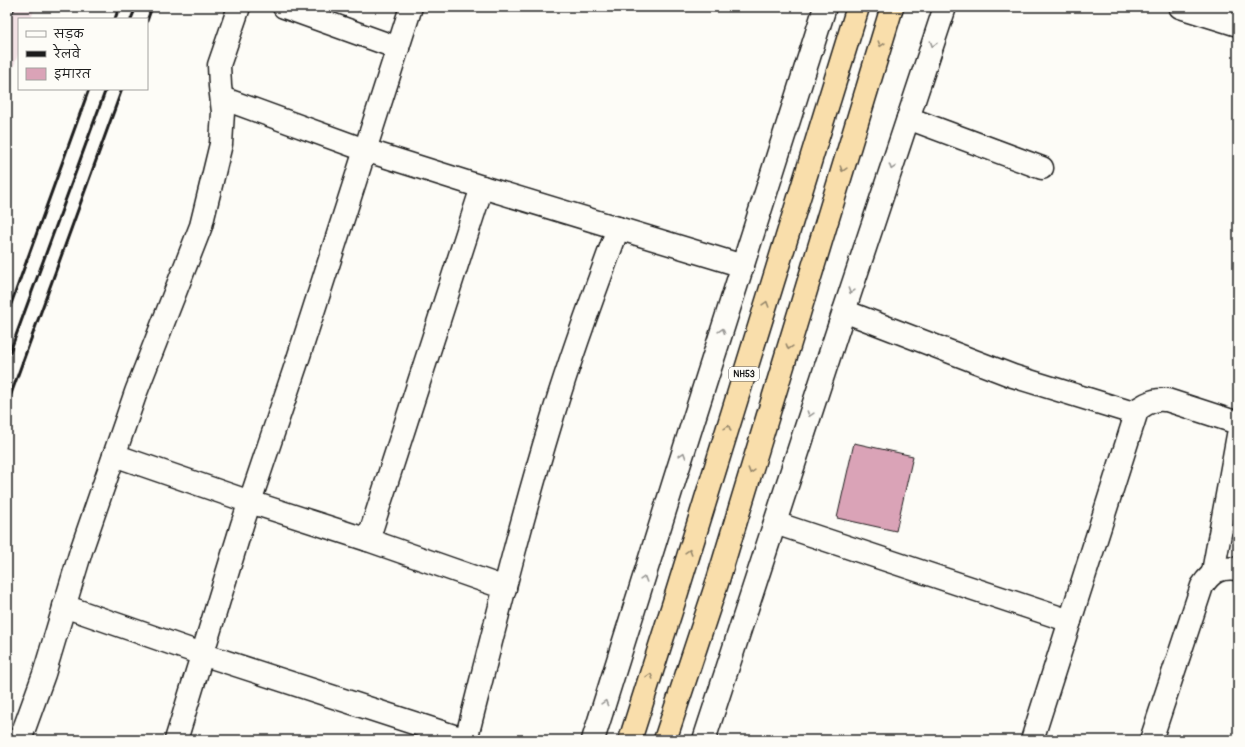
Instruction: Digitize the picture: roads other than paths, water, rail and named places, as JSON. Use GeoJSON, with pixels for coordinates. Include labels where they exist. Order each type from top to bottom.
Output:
{"type":"FeatureCollection","features":[{"type":"Feature","properties":{"kind":"highway","name":"NH53"},"geometry":{"type":"LineString","coordinates":[[630,740],[858,7]]}},
{"type":"Feature","properties":{"kind":"highway"},"geometry":{"type":"LineString","coordinates":[[665,740],[718,580],[892,7]]}},
{"type":"Feature","properties":{"kind":"street"},"geometry":{"type":"LineString","coordinates":[[20,740],[44,674],[81,551],[136,392],[201,226],[221,144],[223,112],[219,65],[239,7]]}},
{"type":"Feature","properties":{"kind":"street"},"geometry":{"type":"LineString","coordinates":[[284,7],[398,48]]}},
{"type":"Feature","properties":{"kind":"street"},"geometry":{"type":"LineString","coordinates":[[176,740],[250,502],[296,365],[411,7]]}},
{"type":"Feature","properties":{"kind":"street"},"geometry":{"type":"LineString","coordinates":[[593,740],[825,7]]}},
{"type":"Feature","properties":{"kind":"street"},"geometry":{"type":"LineString","coordinates":[[704,740],[945,7]]}},
{"type":"Feature","properties":{"kind":"street"},"geometry":{"type":"LineString","coordinates":[[1180,7],[1238,25]]}},
{"type":"Feature","properties":{"kind":"street"},"geometry":{"type":"LineString","coordinates":[[222,98],[365,150],[743,266]]}},
{"type":"Feature","properties":{"kind":"street"},"geometry":{"type":"LineString","coordinates":[[908,118],[1042,168]]}},
{"type":"Feature","properties":{"kind":"street"},"geometry":{"type":"LineString","coordinates":[[368,540],[482,187]]}},
{"type":"Feature","properties":{"kind":"street"},"geometry":{"type":"LineString","coordinates":[[64,606],[202,654],[466,740],[505,588],[551,421],[577,341],[618,228]]}},
{"type":"Feature","properties":{"kind":"street"},"geometry":{"type":"LineString","coordinates":[[844,311],[1013,376],[1130,412],[1137,411],[1149,402],[1167,400],[1238,423]]}},
{"type":"Feature","properties":{"kind":"street"},"geometry":{"type":"LineString","coordinates":[[1032,740],[1137,411]]}},
{"type":"Feature","properties":{"kind":"street"},"geometry":{"type":"LineString","coordinates":[[1213,572],[1238,435]]}},
{"type":"Feature","properties":{"kind":"street"},"geometry":{"type":"LineString","coordinates":[[114,456],[368,540],[505,588]]}},
{"type":"Feature","properties":{"kind":"street"},"geometry":{"type":"LineString","coordinates":[[775,523],[1070,621]]}},
{"type":"Feature","properties":{"kind":"street"},"geometry":{"type":"LineString","coordinates":[[1151,740],[1197,596],[1202,586],[1213,572],[1220,569],[1238,569]]}},
{"type":"Feature","properties":{"kind":"railway"},"geometry":{"type":"LineString","coordinates":[[115,18],[119,7]]}},
{"type":"Feature","properties":{"kind":"railway"},"geometry":{"type":"LineString","coordinates":[[131,18],[136,7]]}},
{"type":"Feature","properties":{"kind":"railway"},"geometry":{"type":"LineString","coordinates":[[148,18],[152,7]]}},
{"type":"Feature","properties":{"kind":"railway"},"geometry":{"type":"LineString","coordinates":[[7,315],[89,90]]}},
{"type":"Feature","properties":{"kind":"railway"},"geometry":{"type":"LineString","coordinates":[[7,360],[106,90]]}},
{"type":"Feature","properties":{"kind":"railway"},"geometry":{"type":"LineString","coordinates":[[7,405],[122,90]]}}]}
